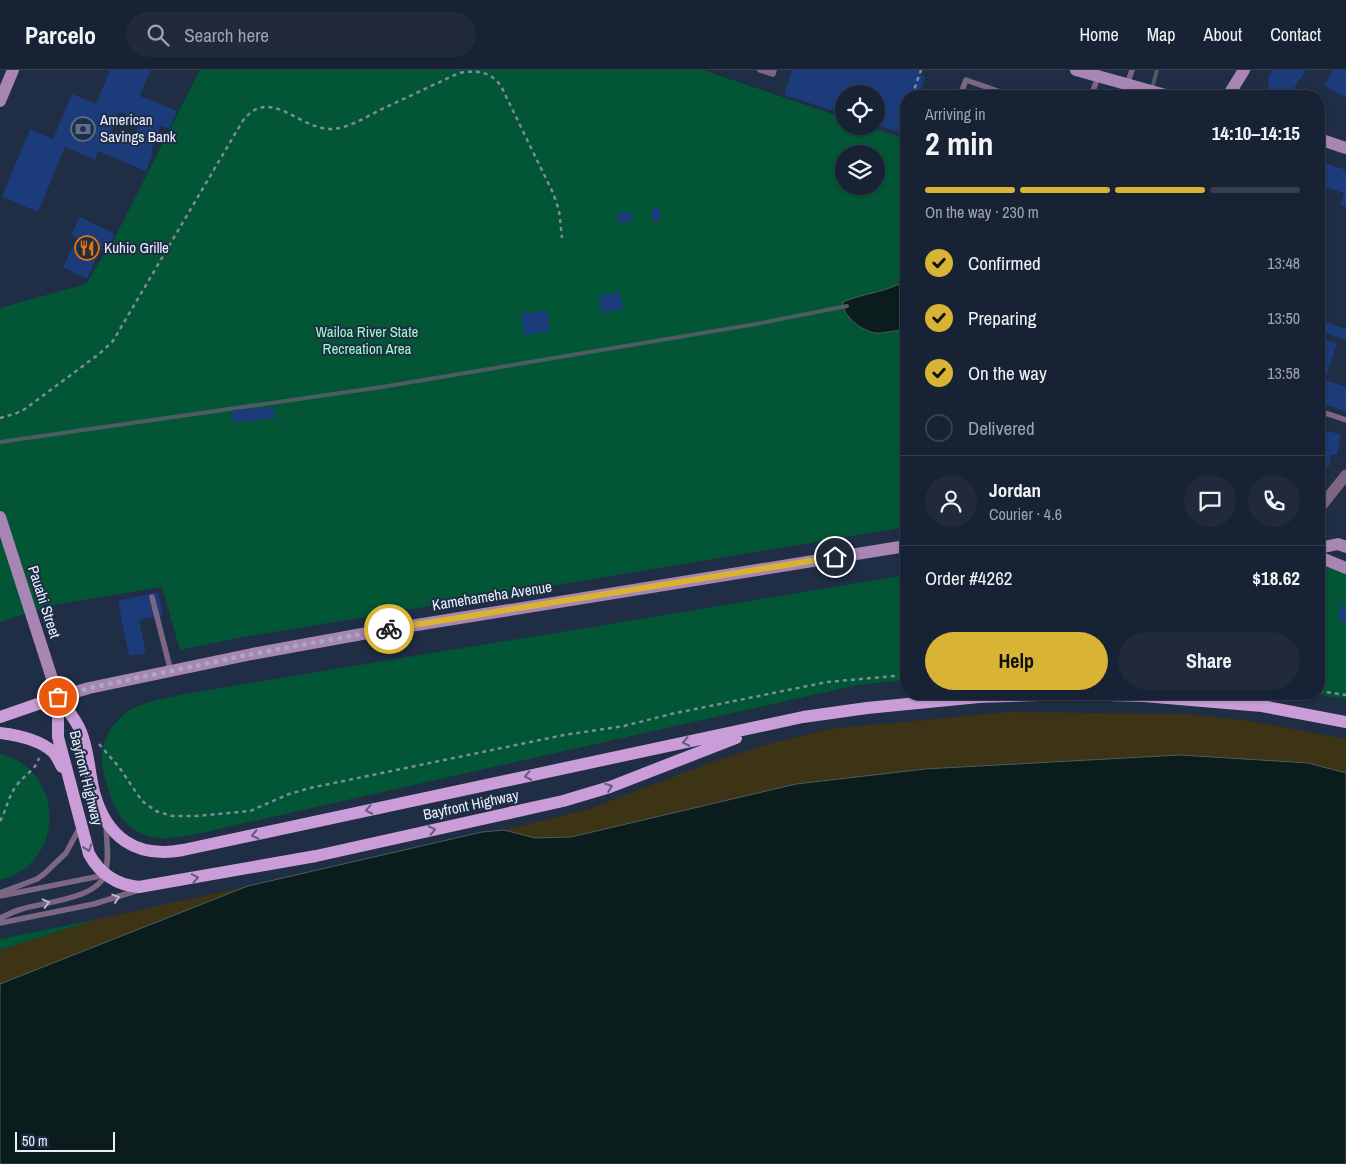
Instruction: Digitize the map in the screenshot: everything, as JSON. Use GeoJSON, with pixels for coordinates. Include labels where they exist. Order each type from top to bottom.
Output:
{"type":"FeatureCollection","features":[{"type":"Feature","properties":{"kind":"main road"},"geometry":{"type":"LineString","coordinates":[[0,101],[13,70]]}},
{"type":"Feature","properties":{"kind":"main road"},"geometry":{"type":"LineString","coordinates":[[1076,70],[1146,90]]}},
{"type":"Feature","properties":{"kind":"main road"},"geometry":{"type":"LineString","coordinates":[[1232,90],[1244,70]]}},
{"type":"Feature","properties":{"kind":"main road"},"geometry":{"type":"LineString","coordinates":[[1325,141],[1346,148]]}},
{"type":"Feature","properties":{"kind":"main road","name":"Pauahi Street"},"geometry":{"type":"LineString","coordinates":[[0,517],[58,697]]}},
{"type":"Feature","properties":{"kind":"main road"},"geometry":{"type":"LineString","coordinates":[[1325,547],[1338,544],[1346,547]]}},
{"type":"Feature","properties":{"kind":"main road","name":"Kamehameha Avenue"},"geometry":{"type":"LineString","coordinates":[[0,717],[89,688],[252,654],[373,632],[900,547]]}},
{"type":"Feature","properties":{"kind":"main road"},"geometry":{"type":"LineString","coordinates":[[1325,559],[1346,568]]}},
{"type":"Feature","properties":{"kind":"main road","name":"Bayfront Highway"},"geometry":{"type":"LineString","coordinates":[[58,697],[58,737],[89,854],[97,867],[105,875],[124,885],[147,887],[316,856],[577,798],[721,743],[802,717]]}},
{"type":"Feature","properties":{"kind":"main road","name":"Bayfront Highway"},"geometry":{"type":"LineString","coordinates":[[58,697],[81,731],[88,754],[94,790],[105,820],[111,830],[128,843],[149,851],[172,852],[802,717],[938,700]]}},
{"type":"Feature","properties":{"kind":"main road","name":"Bayfront Highway"},"geometry":{"type":"LineString","coordinates":[[1204,700],[1233,702],[1316,714],[1346,722]]}},
{"type":"Feature","properties":{"kind":"main road"},"geometry":{"type":"LineString","coordinates":[[0,733],[32,741],[54,753],[72,784]]}},
{"type":"Feature","properties":{"kind":"street"},"geometry":{"type":"LineString","coordinates":[[1325,501],[1346,474]]}},
{"type":"Feature","properties":{"kind":"lane"},"geometry":{"type":"LineString","coordinates":[[760,70],[773,74],[774,70]]}},
{"type":"Feature","properties":{"kind":"lane"},"geometry":{"type":"LineString","coordinates":[[1131,86],[1132,70]]}},
{"type":"Feature","properties":{"kind":"lane"},"geometry":{"type":"LineString","coordinates":[[1093,90],[1098,77]]}},
{"type":"Feature","properties":{"kind":"lane"},"geometry":{"type":"LineString","coordinates":[[962,90],[966,80],[995,90]]}},
{"type":"Feature","properties":{"kind":"lane"},"geometry":{"type":"LineString","coordinates":[[1325,413],[1346,420]]}},
{"type":"Feature","properties":{"kind":"lane"},"geometry":{"type":"LineString","coordinates":[[152,597],[171,672]]}},
{"type":"Feature","properties":{"kind":"lane"},"geometry":{"type":"LineString","coordinates":[[0,918],[22,909],[84,893],[99,883],[105,875],[107,862],[105,820]]}},
{"type":"Feature","properties":{"kind":"lane"},"geometry":{"type":"LineString","coordinates":[[0,895],[44,874],[66,853],[81,825]]}},
{"type":"Feature","properties":{"kind":"lane"},"geometry":{"type":"LineString","coordinates":[[0,895],[105,875]]}},
{"type":"Feature","properties":{"kind":"lane"},"geometry":{"type":"LineString","coordinates":[[0,924],[100,903],[147,887]]}},
{"type":"Feature","properties":{"kind":"path"},"geometry":{"type":"LineString","coordinates":[[0,418],[25,409],[99,354],[113,341],[242,122],[246,116],[258,108],[265,106],[282,110],[318,127],[340,128],[459,73],[472,70],[485,72],[491,75],[501,86],[556,202],[562,238]]}},
{"type":"Feature","properties":{"kind":"path"},"geometry":{"type":"LineString","coordinates":[[914,90],[921,70]]}},
{"type":"Feature","properties":{"kind":"path"},"geometry":{"type":"LineString","coordinates":[[101,748],[119,767],[142,801],[156,811],[172,816],[231,814],[250,811],[289,794],[310,788],[564,735],[624,726],[671,714],[827,682],[900,676]]}},
{"type":"Feature","properties":{"kind":"path"},"geometry":{"type":"LineString","coordinates":[[1325,692],[1346,695]]}},
{"type":"Feature","properties":{"kind":"path"},"geometry":{"type":"LineString","coordinates":[[0,821],[17,784],[36,767]]}},
{"type":"Feature","properties":{"kind":"green space","name":"Wailoa River State Recreation Area"},"geometry":{"type":"Polygon","coordinates":[[[200,70],[703,70],[835,115],[835,135],[885,135],[885,132],[900,137],[900,528],[237,638],[180,650],[162,587],[58,604],[0,622],[0,308],[86,284],[108,251],[200,70]]]}},
{"type":"Feature","properties":{"kind":"green space"},"geometry":{"type":"Polygon","coordinates":[[[1325,567],[1346,573],[1346,699],[1325,696],[1325,567]]]}},
{"type":"Feature","properties":{"kind":"green space"},"geometry":{"type":"Polygon","coordinates":[[[900,576],[900,681],[857,685],[192,835],[161,838],[143,834],[129,826],[116,809],[103,771],[103,746],[109,732],[124,714],[138,706],[162,699],[900,576]]]}},
{"type":"Feature","properties":{"kind":"green space"},"geometry":{"type":"Polygon","coordinates":[[[0,754],[22,763],[37,778],[46,797],[49,817],[46,837],[37,856],[22,871],[0,880],[0,754]]]}},
{"type":"Feature","properties":{"kind":"green space"},"geometry":{"type":"Polygon","coordinates":[[[98,919],[0,950],[0,939],[98,919]]]}},
{"type":"Feature","properties":{"kind":"sand"},"geometry":{"type":"Polygon","coordinates":[[[1008,712],[1187,714],[1244,720],[1346,739],[1346,773],[1308,763],[1180,755],[925,769],[796,784],[571,837],[535,838],[504,830],[589,809],[709,763],[768,744],[829,729],[1008,712]]]}},
{"type":"Feature","properties":{"kind":"sand"},"geometry":{"type":"Polygon","coordinates":[[[248,886],[0,984],[0,950],[98,919],[248,886]]]}},
{"type":"Feature","properties":{"kind":"shaded area"},"geometry":{"type":"Polygon","coordinates":[[[899,284],[900,331],[870,332],[853,322],[845,312],[843,302],[899,284]]]}},
{"type":"Feature","properties":{"kind":"shaded area"},"geometry":{"type":"Polygon","coordinates":[[[1180,755],[1308,763],[1346,773],[1346,1164],[0,1164],[0,984],[248,886],[482,832],[504,830],[535,838],[571,837],[796,784],[925,769],[1180,755]]]}},
{"type":"Feature","properties":{"kind":"building"},"geometry":{"type":"Polygon","coordinates":[[[110,70],[151,70],[140,96],[177,111],[169,129],[161,126],[146,171],[98,151],[95,160],[65,147],[38,212],[2,197],[30,129],[53,139],[72,94],[96,104],[110,70]],[[119,112],[111,131],[133,139],[141,120],[119,112]]]}},
{"type":"Feature","properties":{"kind":"building"},"geometry":{"type":"Polygon","coordinates":[[[792,70],[922,70],[920,75],[925,77],[921,90],[900,90],[900,132],[885,128],[885,85],[835,85],[835,111],[784,95],[792,70]]]}},
{"type":"Feature","properties":{"kind":"building"},"geometry":{"type":"Polygon","coordinates":[[[1273,70],[1306,70],[1293,90],[1269,90],[1268,78],[1273,70]]]}},
{"type":"Feature","properties":{"kind":"building"},"geometry":{"type":"Polygon","coordinates":[[[1333,70],[1346,70],[1346,97],[1324,86],[1333,70]]]}},
{"type":"Feature","properties":{"kind":"building"},"geometry":{"type":"Polygon","coordinates":[[[1325,163],[1346,170],[1346,207],[1340,205],[1344,193],[1325,187],[1325,163]]]}},
{"type":"Feature","properties":{"kind":"building"},"geometry":{"type":"Polygon","coordinates":[[[652,207],[660,207],[660,221],[652,221],[652,207]]]}},
{"type":"Feature","properties":{"kind":"building"},"geometry":{"type":"Polygon","coordinates":[[[631,212],[632,222],[619,223],[617,214],[631,212]]]}},
{"type":"Feature","properties":{"kind":"building","name":"Kuhio Grille"},"geometry":{"type":"Polygon","coordinates":[[[80,217],[115,234],[108,249],[102,246],[87,279],[63,267],[77,238],[71,235],[80,217]]]}},
{"type":"Feature","properties":{"kind":"building"},"geometry":{"type":"Polygon","coordinates":[[[620,292],[623,309],[602,313],[599,296],[620,292]]]}},
{"type":"Feature","properties":{"kind":"building"},"geometry":{"type":"Polygon","coordinates":[[[547,310],[550,331],[524,335],[521,314],[547,310]]]}},
{"type":"Feature","properties":{"kind":"building"},"geometry":{"type":"Polygon","coordinates":[[[1325,322],[1346,329],[1346,340],[1325,333],[1325,322]]]}},
{"type":"Feature","properties":{"kind":"building"},"geometry":{"type":"Polygon","coordinates":[[[1325,340],[1337,343],[1325,380],[1325,340]]]}},
{"type":"Feature","properties":{"kind":"building"},"geometry":{"type":"Polygon","coordinates":[[[1325,380],[1346,387],[1346,412],[1325,404],[1325,380]]]}},
{"type":"Feature","properties":{"kind":"building"},"geometry":{"type":"Polygon","coordinates":[[[274,407],[275,418],[232,423],[232,410],[274,407]]]}},
{"type":"Feature","properties":{"kind":"building"},"geometry":{"type":"Polygon","coordinates":[[[1325,431],[1341,434],[1337,455],[1331,454],[1329,467],[1325,466],[1325,431]]]}},
{"type":"Feature","properties":{"kind":"building"},"geometry":{"type":"Polygon","coordinates":[[[158,592],[163,615],[139,620],[146,653],[129,656],[118,601],[158,592]]]}},
{"type":"Feature","properties":{"kind":"building"},"geometry":{"type":"Polygon","coordinates":[[[1340,606],[1346,607],[1346,622],[1338,621],[1340,606]]]}},
{"type":"Feature","properties":{"kind":"waterway"},"geometry":{"type":"LineString","coordinates":[[1152,89],[1157,70]]}},
{"type":"Feature","properties":{"kind":"waterway"},"geometry":{"type":"LineString","coordinates":[[0,442],[382,387],[756,324],[847,306]]}},
{"type":"Feature","properties":{"kind":"way so far"},"geometry":{"type":"LineString","coordinates":[[58,697],[89,688],[252,654],[389,629]]}},
{"type":"Feature","properties":{"kind":"place","name":"American Savings Bank"},"geometry":{"type":"Point","coordinates":[83,129]}},
{"type":"Feature","properties":{"kind":"place","name":"Kuhio Grille"},"geometry":{"type":"Point","coordinates":[87,248]}},
{"type":"Feature","properties":{"kind":"route"},"geometry":{"type":"LineString","coordinates":[[389,629],[835,557]]}}]}
